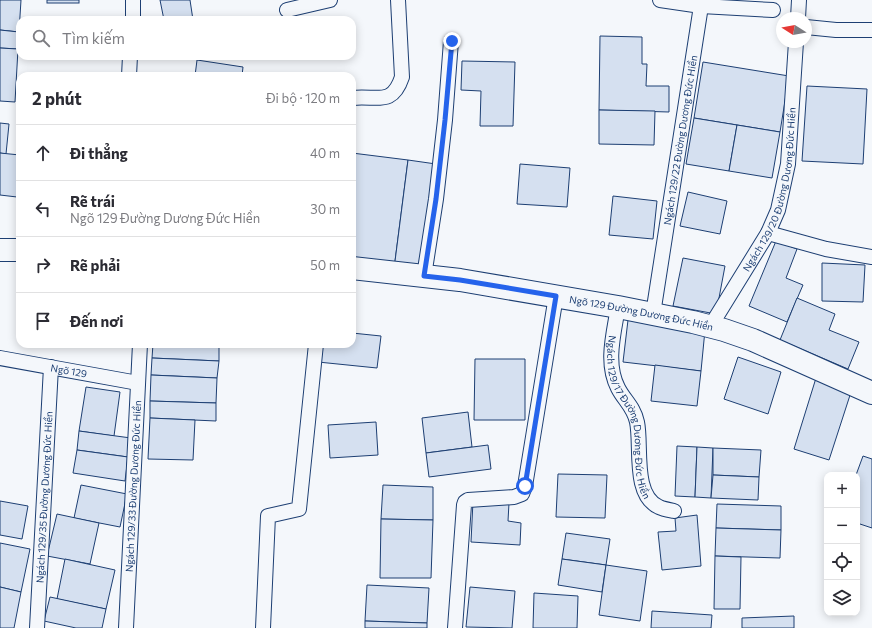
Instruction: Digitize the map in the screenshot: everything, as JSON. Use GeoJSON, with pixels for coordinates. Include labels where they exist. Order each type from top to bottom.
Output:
{"type":"FeatureCollection","features":[{"type":"Feature","properties":{"kind":"street"},"geometry":{"type":"LineString","coordinates":[[0,250],[16,250]]}},
{"type":"Feature","properties":{"kind":"street","name":"Ngõ 129 Đường Dương Đức Hiền"},"geometry":{"type":"LineString","coordinates":[[356,268],[460,280],[618,307],[710,327],[753,340],[872,393]]}},
{"type":"Feature","properties":{"kind":"lane"},"geometry":{"type":"LineString","coordinates":[[133,0],[133,16]]}},
{"type":"Feature","properties":{"kind":"lane"},"geometry":{"type":"LineString","coordinates":[[287,10],[330,0]]}},
{"type":"Feature","properties":{"kind":"lane"},"geometry":{"type":"LineString","coordinates":[[356,98],[381,98],[390,96],[399,88],[402,77],[398,0]]}},
{"type":"Feature","properties":{"kind":"lane"},"geometry":{"type":"LineString","coordinates":[[660,0],[701,6],[773,10]]}},
{"type":"Feature","properties":{"kind":"lane"},"geometry":{"type":"LineString","coordinates":[[798,12],[799,0]]}},
{"type":"Feature","properties":{"kind":"lane","name":"Ngách 129/22 Đường Dương Đức Hiền"},"geometry":{"type":"LineString","coordinates":[[653,314],[701,6]]}},
{"type":"Feature","properties":{"kind":"lane"},"geometry":{"type":"LineString","coordinates":[[812,28],[836,30],[872,30]]}},
{"type":"Feature","properties":{"kind":"lane"},"geometry":{"type":"LineString","coordinates":[[424,276],[436,199],[452,41]]}},
{"type":"Feature","properties":{"kind":"lane","name":"Ngách 129/20 Đường Dương Đức Hiền"},"geometry":{"type":"LineString","coordinates":[[710,327],[768,233],[778,210],[788,164],[796,48]]}},
{"type":"Feature","properties":{"kind":"lane"},"geometry":{"type":"LineString","coordinates":[[129,72],[130,60]]}},
{"type":"Feature","properties":{"kind":"lane"},"geometry":{"type":"LineString","coordinates":[[768,233],[826,249],[872,257]]}},
{"type":"Feature","properties":{"kind":"lane"},"geometry":{"type":"LineString","coordinates":[[454,628],[464,505],[468,500],[514,497],[522,494],[525,486],[556,296]]}},
{"type":"Feature","properties":{"kind":"lane","name":"Ngách 129/17 Đường Dương Đức Hiền"},"geometry":{"type":"LineString","coordinates":[[618,307],[610,361],[612,376],[618,389],[633,409],[637,422],[641,480],[647,496],[658,506],[674,511]]}},
{"type":"Feature","properties":{"kind":"lane","name":"Ngách 129/33 Đường Dương Đức Hiền"},"geometry":{"type":"LineString","coordinates":[[126,628],[140,348]]}},
{"type":"Feature","properties":{"kind":"lane"},"geometry":{"type":"LineString","coordinates":[[263,628],[268,516],[299,509],[316,348]]}},
{"type":"Feature","properties":{"kind":"lane","name":"Ngõ 129"},"geometry":{"type":"LineString","coordinates":[[0,358],[51,366],[138,383]]}},
{"type":"Feature","properties":{"kind":"lane","name":"Ngách 129/35 Đường Dương Đức Hiền"},"geometry":{"type":"LineString","coordinates":[[37,628],[51,366]]}},
{"type":"Feature","properties":{"kind":"building"},"geometry":{"type":"Polygon","coordinates":[[[0,0],[21,0],[20,16],[16,16],[16,32],[0,30],[0,0]]]}},
{"type":"Feature","properties":{"kind":"building"},"geometry":{"type":"Polygon","coordinates":[[[47,0],[79,0],[79,3],[47,3],[47,0]]]}},
{"type":"Feature","properties":{"kind":"building"},"geometry":{"type":"Polygon","coordinates":[[[160,0],[190,0],[192,16],[163,16],[160,0]]]}},
{"type":"Feature","properties":{"kind":"building"},"geometry":{"type":"Polygon","coordinates":[[[0,30],[16,32],[16,49],[0,48],[0,30]]]}},
{"type":"Feature","properties":{"kind":"building"},"geometry":{"type":"Polygon","coordinates":[[[600,36],[642,37],[642,64],[647,64],[646,86],[669,86],[669,112],[599,110],[600,36]]]}},
{"type":"Feature","properties":{"kind":"building"},"geometry":{"type":"Polygon","coordinates":[[[0,48],[16,49],[16,60],[17,60],[15,102],[0,101],[0,48]]]}},
{"type":"Feature","properties":{"kind":"building"},"geometry":{"type":"Polygon","coordinates":[[[197,60],[243,67],[242,72],[196,72],[197,60]]]}},
{"type":"Feature","properties":{"kind":"building"},"geometry":{"type":"Polygon","coordinates":[[[462,61],[515,62],[513,126],[480,126],[481,91],[461,90],[462,61]]]}},
{"type":"Feature","properties":{"kind":"building"},"geometry":{"type":"Polygon","coordinates":[[[703,62],[789,76],[780,132],[694,118],[703,62]]]}},
{"type":"Feature","properties":{"kind":"building"},"geometry":{"type":"Polygon","coordinates":[[[807,86],[867,89],[863,164],[802,161],[807,86]]]}},
{"type":"Feature","properties":{"kind":"building"},"geometry":{"type":"Polygon","coordinates":[[[599,110],[655,111],[654,145],[599,144],[599,110]]]}},
{"type":"Feature","properties":{"kind":"building"},"geometry":{"type":"Polygon","coordinates":[[[694,118],[737,125],[729,171],[686,164],[694,118]]]}},
{"type":"Feature","properties":{"kind":"building"},"geometry":{"type":"Polygon","coordinates":[[[0,123],[9,124],[6,154],[0,153],[0,123]]]}},
{"type":"Feature","properties":{"kind":"building"},"geometry":{"type":"Polygon","coordinates":[[[737,125],[780,132],[772,178],[729,171],[737,125]]]}},
{"type":"Feature","properties":{"kind":"building"},"geometry":{"type":"Polygon","coordinates":[[[0,153],[16,155],[16,197],[0,195],[0,153]]]}},
{"type":"Feature","properties":{"kind":"building"},"geometry":{"type":"Polygon","coordinates":[[[356,154],[408,160],[394,269],[356,264],[356,154]]]}},
{"type":"Feature","properties":{"kind":"building"},"geometry":{"type":"Polygon","coordinates":[[[408,160],[436,164],[423,273],[394,269],[408,160]]]}},
{"type":"Feature","properties":{"kind":"building"},"geometry":{"type":"Polygon","coordinates":[[[520,164],[570,168],[567,207],[517,204],[520,164]]]}},
{"type":"Feature","properties":{"kind":"building"},"geometry":{"type":"Polygon","coordinates":[[[688,192],[727,201],[720,234],[680,226],[688,192]]]}},
{"type":"Feature","properties":{"kind":"building"},"geometry":{"type":"Polygon","coordinates":[[[613,196],[657,201],[653,239],[609,235],[613,196]]]}},
{"type":"Feature","properties":{"kind":"building"},"geometry":{"type":"Polygon","coordinates":[[[776,241],[797,249],[786,278],[803,285],[787,322],[749,306],[776,241]]]}},
{"type":"Feature","properties":{"kind":"building"},"geometry":{"type":"Polygon","coordinates":[[[683,258],[725,266],[716,314],[673,306],[683,258]]]}},
{"type":"Feature","properties":{"kind":"building"},"geometry":{"type":"Polygon","coordinates":[[[822,263],[865,265],[863,302],[822,301],[822,263]]]}},
{"type":"Feature","properties":{"kind":"building"},"geometry":{"type":"Polygon","coordinates":[[[797,298],[835,314],[829,330],[859,342],[848,369],[780,340],[797,298]]]}},
{"type":"Feature","properties":{"kind":"building"},"geometry":{"type":"Polygon","coordinates":[[[628,320],[705,330],[701,371],[623,362],[628,320]]]}},
{"type":"Feature","properties":{"kind":"building"},"geometry":{"type":"Polygon","coordinates":[[[356,333],[381,336],[377,368],[318,362],[319,348],[356,348],[356,333]]]}},
{"type":"Feature","properties":{"kind":"building"},"geometry":{"type":"Polygon","coordinates":[[[153,348],[219,348],[219,361],[152,358],[153,348]]]}},
{"type":"Feature","properties":{"kind":"building"},"geometry":{"type":"Polygon","coordinates":[[[738,357],[781,372],[768,414],[724,399],[738,357]]]}},
{"type":"Feature","properties":{"kind":"building"},"geometry":{"type":"Polygon","coordinates":[[[152,358],[219,361],[217,378],[151,375],[152,358]]]}},
{"type":"Feature","properties":{"kind":"building"},"geometry":{"type":"Polygon","coordinates":[[[475,359],[525,359],[525,420],[474,420],[475,359]]]}},
{"type":"Feature","properties":{"kind":"building"},"geometry":{"type":"Polygon","coordinates":[[[655,365],[701,371],[697,406],[651,401],[655,365]]]}},
{"type":"Feature","properties":{"kind":"building"},"geometry":{"type":"Polygon","coordinates":[[[151,375],[217,378],[216,403],[150,401],[151,375]]]}},
{"type":"Feature","properties":{"kind":"building"},"geometry":{"type":"Polygon","coordinates":[[[816,378],[852,389],[829,460],[794,449],[816,378]]]}},
{"type":"Feature","properties":{"kind":"building"},"geometry":{"type":"Polygon","coordinates":[[[86,387],[120,392],[114,436],[79,431],[86,387]]]}},
{"type":"Feature","properties":{"kind":"building"},"geometry":{"type":"Polygon","coordinates":[[[150,401],[216,403],[216,421],[150,418],[150,401]]]}},
{"type":"Feature","properties":{"kind":"building"},"geometry":{"type":"Polygon","coordinates":[[[468,412],[472,447],[426,453],[422,418],[468,412]]]}},
{"type":"Feature","properties":{"kind":"building"},"geometry":{"type":"Polygon","coordinates":[[[150,418],[195,420],[193,460],[148,459],[150,418]]]}},
{"type":"Feature","properties":{"kind":"building"},"geometry":{"type":"Polygon","coordinates":[[[376,422],[378,455],[330,458],[328,425],[376,422]]]}},
{"type":"Feature","properties":{"kind":"building"},"geometry":{"type":"Polygon","coordinates":[[[79,431],[131,438],[128,457],[77,450],[79,431]]]}},
{"type":"Feature","properties":{"kind":"building"},"geometry":{"type":"Polygon","coordinates":[[[488,445],[491,469],[429,477],[426,453],[488,445]]]}},
{"type":"Feature","properties":{"kind":"building"},"geometry":{"type":"Polygon","coordinates":[[[677,446],[697,447],[695,497],[675,496],[677,446]]]}},
{"type":"Feature","properties":{"kind":"building"},"geometry":{"type":"Polygon","coordinates":[[[697,447],[713,448],[711,498],[695,497],[697,447]]]}},
{"type":"Feature","properties":{"kind":"building"},"geometry":{"type":"Polygon","coordinates":[[[713,448],[761,450],[759,477],[713,475],[713,448]]]}},
{"type":"Feature","properties":{"kind":"building"},"geometry":{"type":"Polygon","coordinates":[[[77,450],[128,457],[125,481],[73,473],[77,450]]]}},
{"type":"Feature","properties":{"kind":"building"},"geometry":{"type":"Polygon","coordinates":[[[863,456],[872,459],[872,528],[860,524],[860,472],[857,472],[863,456]]]}},
{"type":"Feature","properties":{"kind":"building"},"geometry":{"type":"Polygon","coordinates":[[[558,474],[607,475],[605,518],[556,517],[558,474]]]}},
{"type":"Feature","properties":{"kind":"building"},"geometry":{"type":"Polygon","coordinates":[[[713,475],[759,477],[758,500],[711,498],[713,475]]]}},
{"type":"Feature","properties":{"kind":"building"},"geometry":{"type":"Polygon","coordinates":[[[81,485],[127,494],[120,527],[74,518],[81,485]]]}},
{"type":"Feature","properties":{"kind":"building"},"geometry":{"type":"Polygon","coordinates":[[[383,485],[433,487],[433,520],[381,519],[383,485]]]}},
{"type":"Feature","properties":{"kind":"building"},"geometry":{"type":"Polygon","coordinates":[[[0,501],[28,506],[22,539],[0,535],[0,501]]]}},
{"type":"Feature","properties":{"kind":"building"},"geometry":{"type":"Polygon","coordinates":[[[473,501],[509,503],[508,521],[521,523],[520,545],[471,542],[473,501]]]}},
{"type":"Feature","properties":{"kind":"building"},"geometry":{"type":"Polygon","coordinates":[[[717,504],[781,506],[781,530],[716,528],[717,504]]]}},
{"type":"Feature","properties":{"kind":"building"},"geometry":{"type":"Polygon","coordinates":[[[57,514],[99,523],[90,564],[47,556],[57,514]]]}},
{"type":"Feature","properties":{"kind":"building"},"geometry":{"type":"Polygon","coordinates":[[[697,515],[701,566],[662,570],[658,532],[676,531],[675,518],[697,515]]]}},
{"type":"Feature","properties":{"kind":"building"},"geometry":{"type":"Polygon","coordinates":[[[381,519],[433,520],[431,578],[380,578],[381,519]]]}},
{"type":"Feature","properties":{"kind":"building"},"geometry":{"type":"Polygon","coordinates":[[[716,528],[781,530],[780,558],[715,556],[716,528]]]}},
{"type":"Feature","properties":{"kind":"building"},"geometry":{"type":"Polygon","coordinates":[[[566,533],[610,539],[606,565],[562,559],[566,533]]]}},
{"type":"Feature","properties":{"kind":"building"},"geometry":{"type":"Polygon","coordinates":[[[0,543],[30,549],[21,592],[0,587],[0,543]]]}},
{"type":"Feature","properties":{"kind":"building"},"geometry":{"type":"Polygon","coordinates":[[[715,556],[741,557],[740,609],[714,609],[715,556]]]}},
{"type":"Feature","properties":{"kind":"building"},"geometry":{"type":"Polygon","coordinates":[[[65,559],[115,570],[106,609],[57,599],[65,559]]]}},
{"type":"Feature","properties":{"kind":"building"},"geometry":{"type":"Polygon","coordinates":[[[562,559],[606,565],[602,592],[558,585],[562,559]]]}},
{"type":"Feature","properties":{"kind":"building"},"geometry":{"type":"Polygon","coordinates":[[[606,565],[647,571],[640,621],[599,615],[606,565]]]}},
{"type":"Feature","properties":{"kind":"building"},"geometry":{"type":"Polygon","coordinates":[[[367,585],[429,588],[427,623],[365,621],[367,585]]]}},
{"type":"Feature","properties":{"kind":"building"},"geometry":{"type":"Polygon","coordinates":[[[0,587],[21,592],[14,628],[0,628],[0,587]]]}},
{"type":"Feature","properties":{"kind":"building"},"geometry":{"type":"Polygon","coordinates":[[[470,587],[515,591],[512,628],[466,627],[470,587]]]}},
{"type":"Feature","properties":{"kind":"building"},"geometry":{"type":"Polygon","coordinates":[[[534,593],[578,596],[577,628],[533,628],[534,593]]]}},
{"type":"Feature","properties":{"kind":"building"},"geometry":{"type":"Polygon","coordinates":[[[50,597],[106,609],[102,628],[76,628],[44,621],[50,597]]]}},
{"type":"Feature","properties":{"kind":"building"},"geometry":{"type":"Polygon","coordinates":[[[652,611],[712,615],[711,628],[651,628],[652,611]]]}},
{"type":"Feature","properties":{"kind":"building"},"geometry":{"type":"Polygon","coordinates":[[[794,616],[794,628],[742,628],[742,618],[794,616]]]}},
{"type":"Feature","properties":{"kind":"building"},"geometry":{"type":"Polygon","coordinates":[[[365,621],[427,623],[427,628],[365,628],[365,621]]]}},
{"type":"Feature","properties":{"kind":"route"},"geometry":{"type":"LineString","coordinates":[[452,41],[436,199],[424,276],[460,280],[556,296],[525,486]]}}]}
